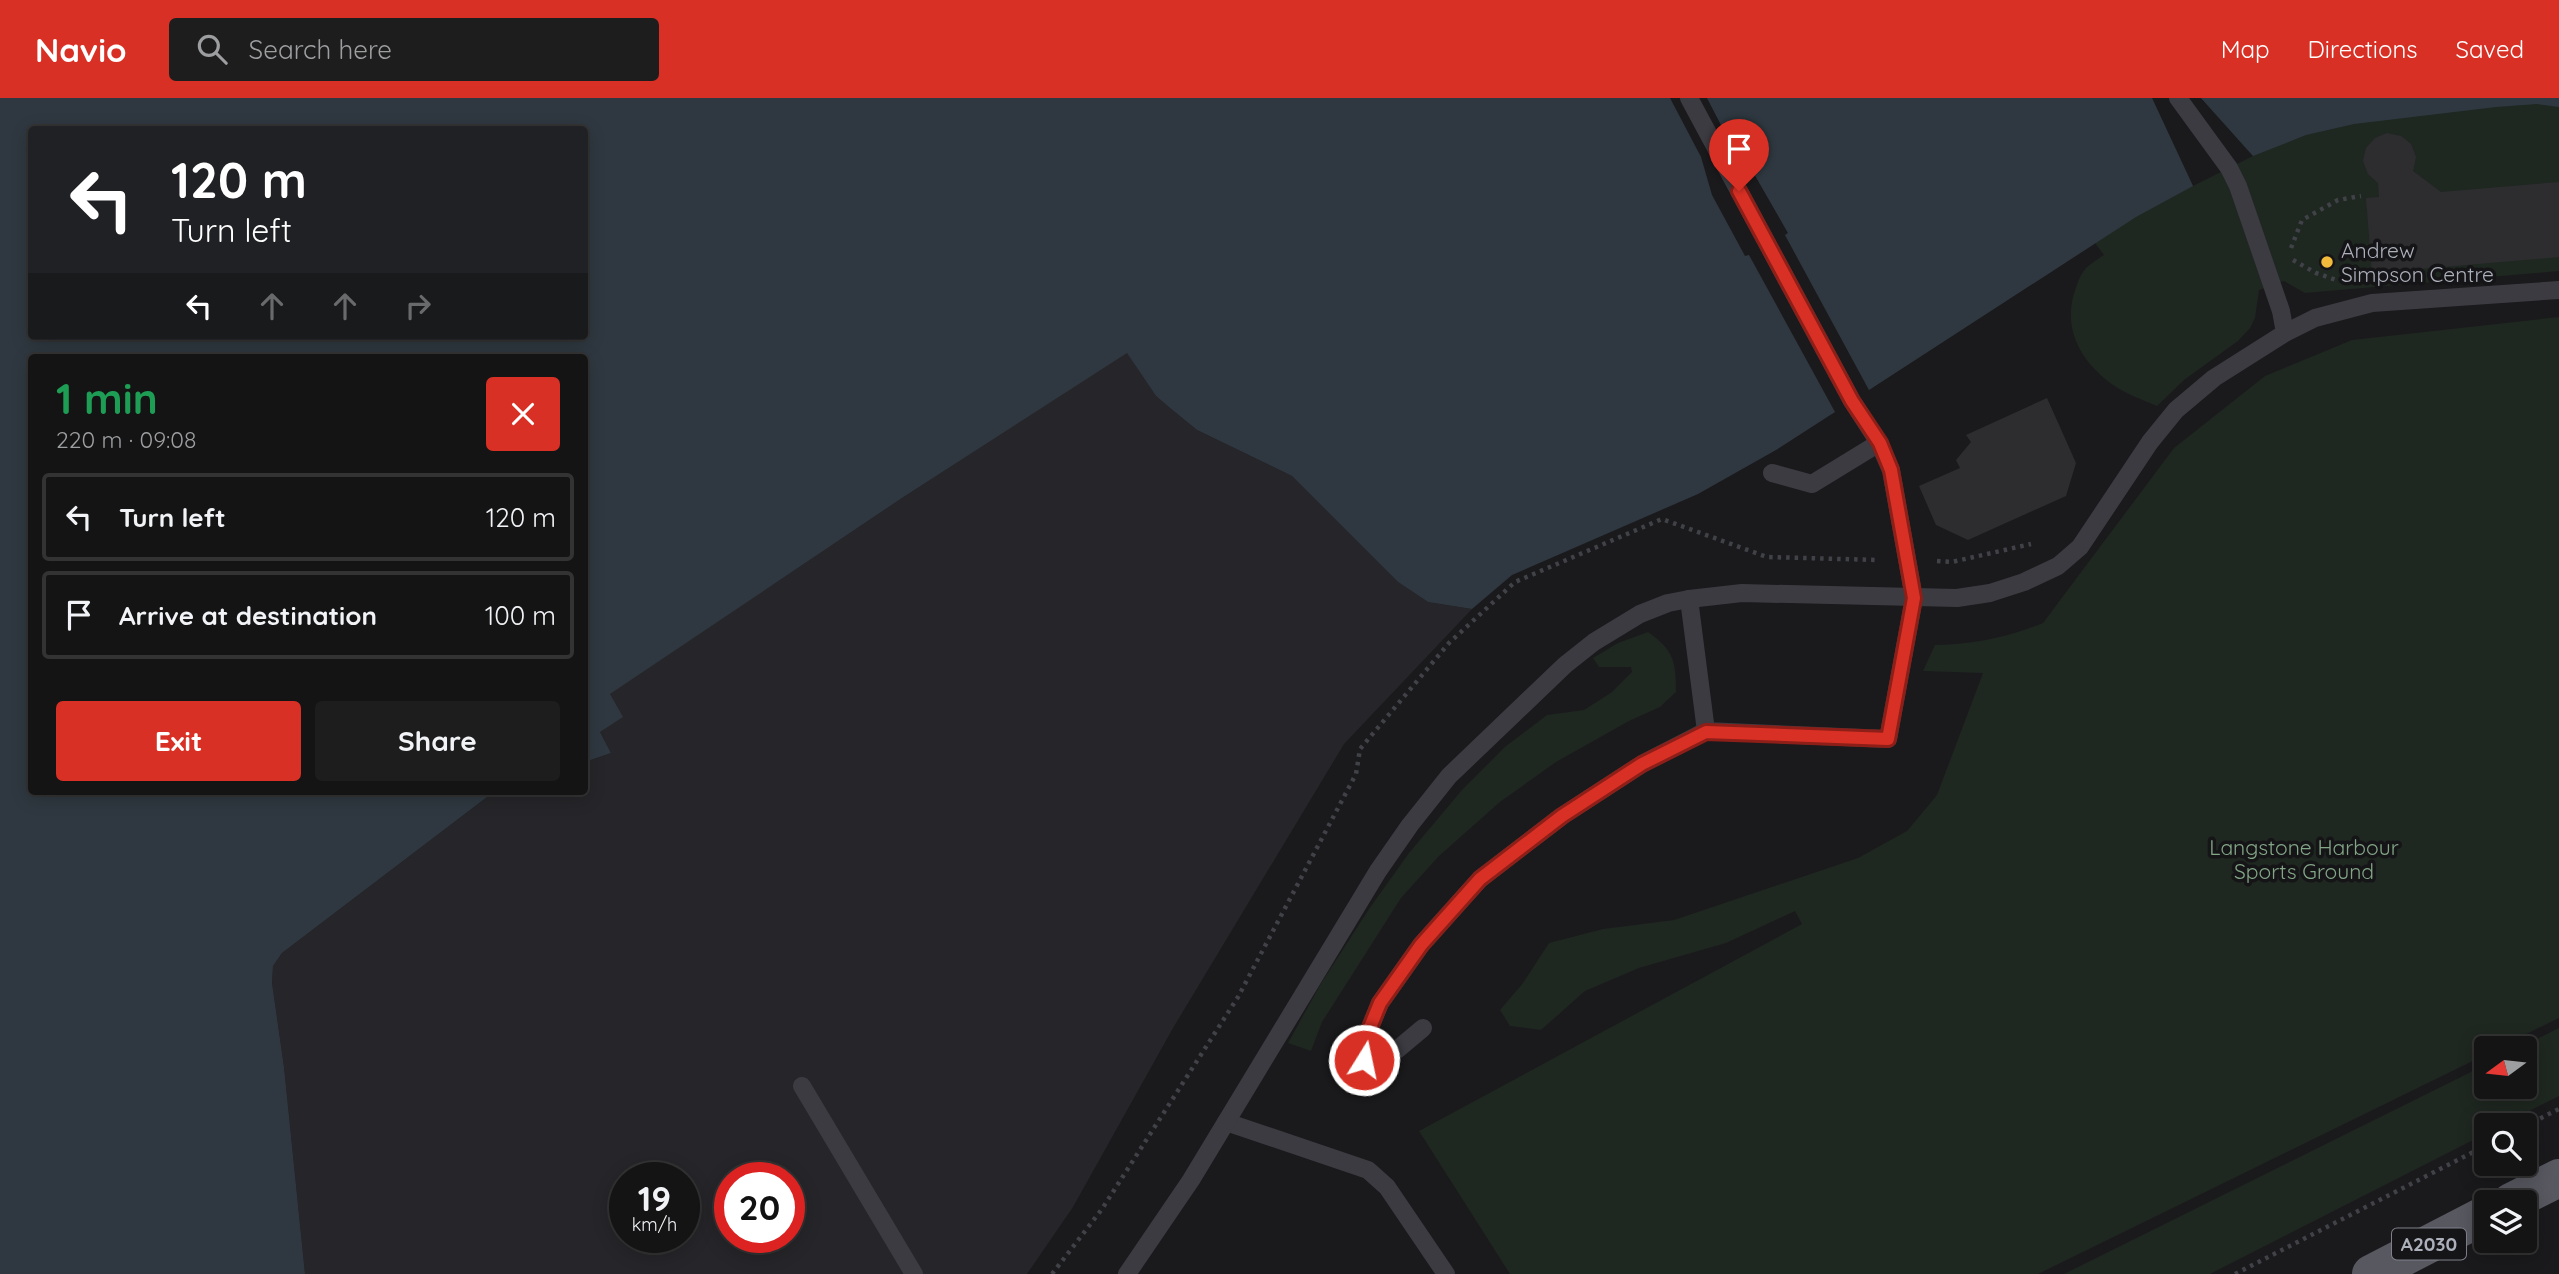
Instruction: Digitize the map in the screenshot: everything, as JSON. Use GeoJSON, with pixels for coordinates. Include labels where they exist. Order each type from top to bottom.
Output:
{"type":"FeatureCollection","features":[{"type":"Feature","properties":{"kind":"main road"},"geometry":{"type":"LineString","coordinates":[[2535,1190],[2559,1178]]}},
{"type":"Feature","properties":{"kind":"main road","name":"A2030"},"geometry":{"type":"LineString","coordinates":[[2371,1274],[2474,1221]]}},
{"type":"Feature","properties":{"kind":"lane"},"geometry":{"type":"LineString","coordinates":[[1423,1028],[1380,1064],[1364,1060],[1362,1047],[1380,1003],[1421,945],[1480,879],[1562,816],[1642,764],[1706,732],[1888,739],[1914,598],[1891,470],[1880,443],[1846,389],[1689,98]]}},
{"type":"Feature","properties":{"kind":"lane"},"geometry":{"type":"LineString","coordinates":[[2178,98],[2229,168],[2238,186],[2286,333]]}},
{"type":"Feature","properties":{"kind":"lane"},"geometry":{"type":"LineString","coordinates":[[1127,1274],[1191,1180],[1378,870],[1410,825],[1449,776],[1566,665],[1594,642],[1640,614],[1689,598],[1742,593],[1956,598],[1990,593],[2024,582],[2058,566],[2080,547],[2150,442],[2176,410],[2214,378],[2286,333],[2315,318],[2372,303],[2559,290]]}},
{"type":"Feature","properties":{"kind":"lane"},"geometry":{"type":"LineString","coordinates":[[1772,473],[1812,484],[1880,443]]}},
{"type":"Feature","properties":{"kind":"lane"},"geometry":{"type":"LineString","coordinates":[[1689,598],[1706,732]]}},
{"type":"Feature","properties":{"kind":"lane"},"geometry":{"type":"LineString","coordinates":[[802,1086],[914,1274]]}},
{"type":"Feature","properties":{"kind":"lane"},"geometry":{"type":"LineString","coordinates":[[1226,1122],[1368,1170],[1387,1186],[1446,1274]]}},
{"type":"Feature","properties":{"kind":"path"},"geometry":{"type":"LineString","coordinates":[[2348,284],[2316,273],[2287,257],[2302,220],[2339,200],[2361,197]]}},
{"type":"Feature","properties":{"kind":"path"},"geometry":{"type":"LineString","coordinates":[[2537,1120],[2559,1109]]}},
{"type":"Feature","properties":{"kind":"path"},"geometry":{"type":"LineString","coordinates":[[2235,1274],[2474,1152]]}},
{"type":"Feature","properties":{"kind":"shaded area"},"geometry":{"type":"Polygon","coordinates":[[[0,98],[1670,98],[1701,157],[1712,195],[1745,256],[1749,255],[1835,412],[1776,450],[1698,494],[1512,575],[1472,609],[1428,602],[1398,582],[1292,476],[1197,430],[1170,408],[1156,396],[1127,353],[902,498],[610,694],[623,717],[600,732],[611,753],[588,761],[588,354],[28,354],[28,795],[490,795],[282,953],[273,966],[272,983],[284,1067],[305,1274],[0,1274],[0,98]]]}},
{"type":"Feature","properties":{"kind":"shaded area"},"geometry":{"type":"Polygon","coordinates":[[[1707,98],[2152,98],[2193,186],[2136,217],[1869,390],[1785,235],[1788,233],[1749,165],[1736,154],[1707,98]]]}},
{"type":"Feature","properties":{"kind":"shaded area"},"geometry":{"type":"Polygon","coordinates":[[[2201,98],[2559,98],[2559,107],[2537,104],[2496,107],[2354,124],[2306,135],[2253,156],[2201,98]]]}},
{"type":"Feature","properties":{"kind":"shaded area"},"geometry":{"type":"Polygon","coordinates":[[[1127,352],[1156,396],[1170,408],[1197,430],[1292,476],[1398,582],[1428,602],[1472,609],[1344,744],[1173,1028],[1073,1207],[1027,1274],[305,1274],[284,1067],[272,983],[273,966],[282,953],[490,795],[588,795],[588,761],[611,753],[600,732],[609,694],[902,498],[1127,352]]]}},
{"type":"Feature","properties":{"kind":"green space"},"geometry":{"type":"Polygon","coordinates":[[[1707,98],[2152,98],[2193,186],[2253,156],[2201,98],[2559,98],[2559,271],[2305,293],[2284,281],[2259,290],[2255,318],[2250,328],[2238,341],[2184,380],[2157,406],[2123,391],[2103,377],[2085,358],[2074,336],[2071,311],[2078,282],[2086,268],[2104,255],[2095,243],[1869,390],[1785,235],[1788,233],[1749,165],[1736,154],[1707,98]]]}},
{"type":"Feature","properties":{"kind":"green space","name":"Langstone Harbour Sports Ground"},"geometry":{"type":"Polygon","coordinates":[[[2559,317],[2559,1018],[2522,1036],[2474,1036],[2474,1060],[2038,1274],[1510,1274],[1419,1131],[1802,924],[1795,911],[1726,943],[1639,968],[1585,991],[1541,1030],[1510,1026],[1500,1010],[1523,983],[1549,943],[1603,929],[1674,920],[1858,858],[1907,831],[1937,795],[1983,673],[1923,671],[1935,645],[1990,639],[2043,623],[2174,448],[2265,376],[2352,340],[2559,317]]]}},
{"type":"Feature","properties":{"kind":"green space"},"geometry":{"type":"Polygon","coordinates":[[[1648,632],[1663,645],[1672,658],[1676,692],[1660,707],[1629,721],[1556,762],[1500,802],[1439,856],[1401,898],[1322,1022],[1311,1051],[1288,1043],[1320,985],[1369,909],[1409,853],[1462,790],[1506,746],[1547,715],[1584,710],[1612,692],[1632,672],[1631,667],[1599,667],[1593,658],[1618,643],[1648,632]]]}},
{"type":"Feature","properties":{"kind":"green space"},"geometry":{"type":"Polygon","coordinates":[[[2559,1028],[2559,1096],[2525,1113],[2474,1113],[2474,1140],[2210,1274],[2064,1274],[2474,1070],[2474,1099],[2538,1099],[2538,1038],[2559,1028]]]}},
{"type":"Feature","properties":{"kind":"building"},"geometry":{"type":"Polygon","coordinates":[[[2387,133],[2401,136],[2411,144],[2416,157],[2413,171],[2441,192],[2559,182],[2559,257],[2372,273],[2366,198],[2379,197],[2378,183],[2368,174],[2363,161],[2366,148],[2375,138],[2387,133]]]}},
{"type":"Feature","properties":{"kind":"building"},"geometry":{"type":"Polygon","coordinates":[[[2047,398],[2076,463],[2066,496],[1968,540],[1936,525],[1919,486],[1960,468],[1956,460],[1971,442],[1966,435],[2047,398]]]}},
{"type":"Feature","properties":{"kind":"place","name":"Andrew Simpson Centre"},"geometry":{"type":"Point","coordinates":[2327,262]}},
{"type":"Feature","properties":{"kind":"route"},"geometry":{"type":"LineString","coordinates":[[1364,1060],[1362,1047],[1380,1003],[1421,945],[1480,879],[1562,816],[1642,764],[1706,732],[1888,739],[1903,671],[1914,598],[1891,470],[1880,443],[1852,401],[1739,191]]}}]}
